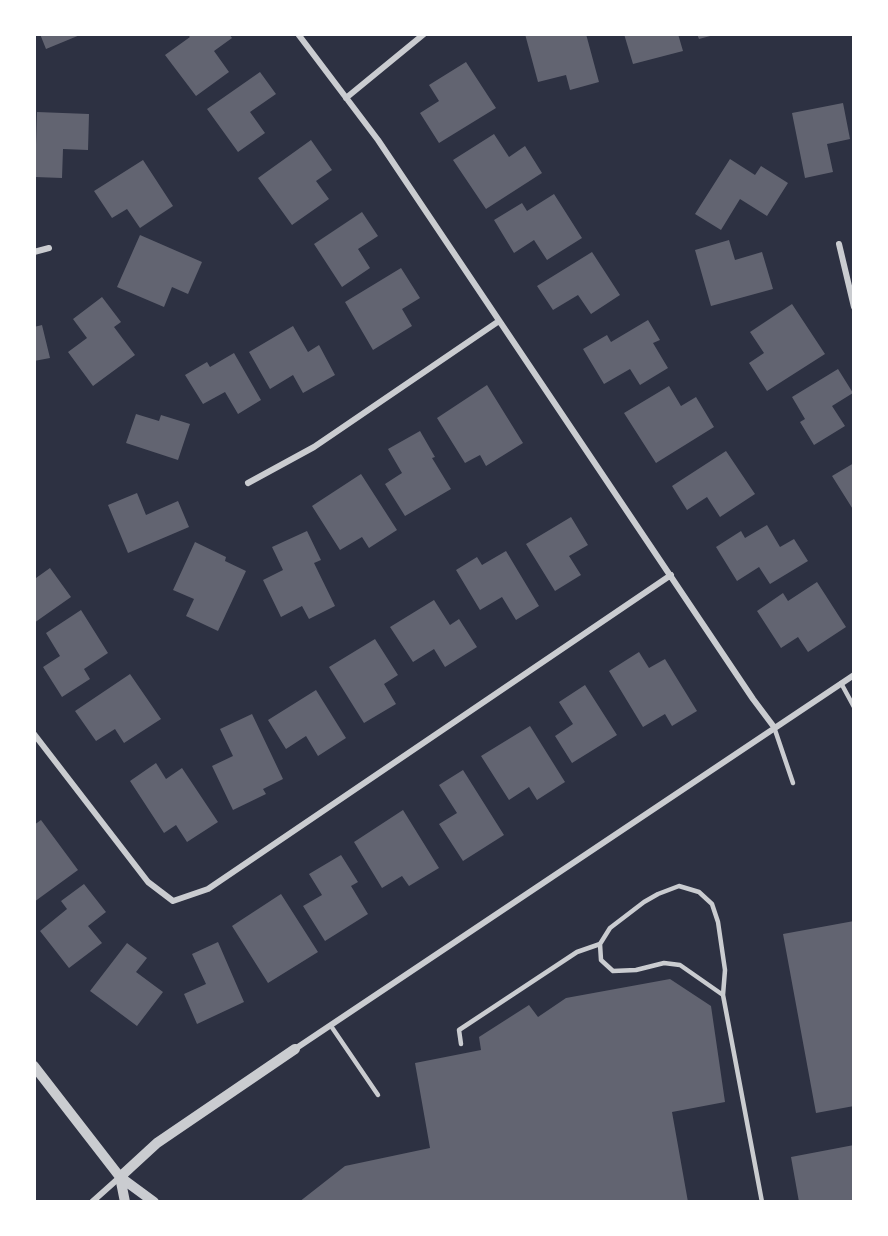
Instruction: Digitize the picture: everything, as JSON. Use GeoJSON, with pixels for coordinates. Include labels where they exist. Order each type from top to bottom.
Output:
{"type":"FeatureCollection","features":[{"type":"Feature","properties":{"kind":"street"},"geometry":{"type":"LineString","coordinates":[[298,34],[378,140],[774,727]]}},
{"type":"Feature","properties":{"kind":"street"},"geometry":{"type":"LineString","coordinates":[[346,98],[424,34]]}},
{"type":"Feature","properties":{"kind":"street"},"geometry":{"type":"LineString","coordinates":[[840,244],[854,307]]}},
{"type":"Feature","properties":{"kind":"street"},"geometry":{"type":"LineString","coordinates":[[34,252],[49,248]]}},
{"type":"Feature","properties":{"kind":"street"},"geometry":{"type":"LineString","coordinates":[[248,483],[314,447],[499,321]]}},
{"type":"Feature","properties":{"kind":"street"},"geometry":{"type":"LineString","coordinates":[[34,734],[148,882],[173,901],[208,889],[671,575]]}},
{"type":"Feature","properties":{"kind":"street"},"geometry":{"type":"LineString","coordinates":[[92,1202],[157,1143],[854,675]]}},
{"type":"Feature","properties":{"kind":"street"},"geometry":{"type":"LineString","coordinates":[[34,1066],[120,1177],[154,1202]]}},
{"type":"Feature","properties":{"kind":"street"},"geometry":{"type":"LineString","coordinates":[[120,1177],[125,1202]]}},
{"type":"Feature","properties":{"kind":"lane"},"geometry":{"type":"LineString","coordinates":[[841,683],[854,707]]}},
{"type":"Feature","properties":{"kind":"lane"},"geometry":{"type":"LineString","coordinates":[[774,727],[793,783]]}},
{"type":"Feature","properties":{"kind":"lane"},"geometry":{"type":"LineString","coordinates":[[723,995],[680,965],[664,963],[636,970],[613,971],[601,960],[600,944],[610,928],[658,894],[679,886],[699,892],[712,904],[718,922],[725,970],[723,995],[762,1202]]}},
{"type":"Feature","properties":{"kind":"lane"},"geometry":{"type":"LineString","coordinates":[[461,1044],[459,1030],[576,952],[600,944]]}},
{"type":"Feature","properties":{"kind":"lane"},"geometry":{"type":"LineString","coordinates":[[331,1026],[378,1095]]}},
{"type":"Feature","properties":{"kind":"building"},"geometry":{"type":"Polygon","coordinates":[[[40,34],[80,34],[80,35],[46,49],[40,34]]]}},
{"type":"Feature","properties":{"kind":"building"},"geometry":{"type":"Polygon","coordinates":[[[187,34],[229,34],[232,38],[214,51],[229,72],[196,96],[165,55],[190,37],[187,34]]]}},
{"type":"Feature","properties":{"kind":"building"},"geometry":{"type":"Polygon","coordinates":[[[525,34],[586,34],[599,82],[570,90],[566,75],[538,82],[525,34]]]}},
{"type":"Feature","properties":{"kind":"building"},"geometry":{"type":"Polygon","coordinates":[[[624,34],[678,34],[683,51],[633,64],[624,34]]]}},
{"type":"Feature","properties":{"kind":"building"},"geometry":{"type":"Polygon","coordinates":[[[697,34],[714,34],[714,35],[699,39],[697,34]]]}},
{"type":"Feature","properties":{"kind":"building"},"geometry":{"type":"Polygon","coordinates":[[[466,62],[496,108],[439,143],[420,113],[439,101],[429,85],[466,62]]]}},
{"type":"Feature","properties":{"kind":"building"},"geometry":{"type":"Polygon","coordinates":[[[260,72],[276,94],[250,112],[265,133],[238,152],[207,109],[260,72]]]}},
{"type":"Feature","properties":{"kind":"building"},"geometry":{"type":"Polygon","coordinates":[[[843,103],[850,139],[827,144],[833,172],[805,178],[792,113],[843,103]]]}},
{"type":"Feature","properties":{"kind":"building"},"geometry":{"type":"Polygon","coordinates":[[[37,112],[89,114],[88,150],[63,149],[62,178],[35,177],[37,112]]]}},
{"type":"Feature","properties":{"kind":"building"},"geometry":{"type":"Polygon","coordinates":[[[494,134],[509,157],[525,146],[542,173],[486,209],[453,160],[494,134]]]}},
{"type":"Feature","properties":{"kind":"building"},"geometry":{"type":"Polygon","coordinates":[[[311,140],[332,170],[316,181],[329,199],[292,225],[258,178],[311,140]]]}},
{"type":"Feature","properties":{"kind":"building"},"geometry":{"type":"Polygon","coordinates":[[[730,159],[755,175],[761,166],[788,183],[767,216],[740,199],[721,230],[695,214],[730,159]]]}},
{"type":"Feature","properties":{"kind":"building"},"geometry":{"type":"Polygon","coordinates":[[[143,160],[173,206],[140,228],[127,209],[112,218],[94,191],[143,160]]]}},
{"type":"Feature","properties":{"kind":"building"},"geometry":{"type":"Polygon","coordinates":[[[554,194],[582,238],[547,260],[534,240],[514,253],[494,220],[522,203],[527,211],[554,194]]]}},
{"type":"Feature","properties":{"kind":"building"},"geometry":{"type":"Polygon","coordinates":[[[362,212],[378,236],[358,249],[370,268],[342,287],[314,244],[362,212]]]}},
{"type":"Feature","properties":{"kind":"building"},"geometry":{"type":"Polygon","coordinates":[[[140,235],[202,262],[188,294],[172,287],[164,307],[117,287],[140,235]]]}},
{"type":"Feature","properties":{"kind":"building"},"geometry":{"type":"Polygon","coordinates":[[[729,240],[735,260],[762,252],[773,289],[711,306],[695,250],[729,240]]]}},
{"type":"Feature","properties":{"kind":"building"},"geometry":{"type":"Polygon","coordinates":[[[592,252],[620,295],[591,314],[578,295],[553,310],[537,286],[592,252]]]}},
{"type":"Feature","properties":{"kind":"building"},"geometry":{"type":"Polygon","coordinates":[[[401,268],[420,298],[402,309],[412,326],[373,350],[345,302],[401,268]]]}},
{"type":"Feature","properties":{"kind":"building"},"geometry":{"type":"Polygon","coordinates":[[[102,297],[121,322],[114,327],[135,355],[93,386],[68,352],[87,338],[73,319],[102,297]]]}},
{"type":"Feature","properties":{"kind":"building"},"geometry":{"type":"Polygon","coordinates":[[[792,304],[825,354],[767,391],[749,363],[764,353],[750,332],[792,304]]]}},
{"type":"Feature","properties":{"kind":"building"},"geometry":{"type":"Polygon","coordinates":[[[648,320],[660,340],[653,343],[668,368],[640,385],[630,369],[604,384],[583,349],[607,335],[611,342],[648,320]]]}},
{"type":"Feature","properties":{"kind":"building"},"geometry":{"type":"Polygon","coordinates":[[[42,325],[50,358],[34,361],[34,327],[42,325]]]}},
{"type":"Feature","properties":{"kind":"building"},"geometry":{"type":"Polygon","coordinates":[[[293,326],[308,352],[319,345],[335,375],[303,393],[293,375],[270,389],[249,352],[293,326]]]}},
{"type":"Feature","properties":{"kind":"building"},"geometry":{"type":"Polygon","coordinates":[[[234,353],[261,400],[238,414],[225,392],[203,404],[185,375],[207,362],[210,367],[234,353]]]}},
{"type":"Feature","properties":{"kind":"building"},"geometry":{"type":"Polygon","coordinates":[[[838,369],[853,393],[832,406],[845,426],[814,445],[800,422],[805,419],[792,397],[838,369]]]}},
{"type":"Feature","properties":{"kind":"building"},"geometry":{"type":"Polygon","coordinates":[[[487,385],[523,443],[486,466],[480,455],[465,463],[437,418],[487,385]]]}},
{"type":"Feature","properties":{"kind":"building"},"geometry":{"type":"Polygon","coordinates":[[[669,386],[681,406],[696,397],[714,427],[656,463],[624,413],[669,386]]]}},
{"type":"Feature","properties":{"kind":"building"},"geometry":{"type":"Polygon","coordinates":[[[136,414],[159,421],[161,415],[190,424],[178,460],[126,443],[136,414]]]}},
{"type":"Feature","properties":{"kind":"building"},"geometry":{"type":"Polygon","coordinates":[[[420,431],[435,457],[432,458],[451,489],[405,516],[385,484],[402,473],[388,449],[420,431]]]}},
{"type":"Feature","properties":{"kind":"building"},"geometry":{"type":"Polygon","coordinates":[[[726,451],[755,494],[720,517],[707,497],[687,510],[672,486],[726,451]]]}},
{"type":"Feature","properties":{"kind":"building"},"geometry":{"type":"Polygon","coordinates":[[[854,463],[854,511],[832,476],[854,463]]]}},
{"type":"Feature","properties":{"kind":"building"},"geometry":{"type":"Polygon","coordinates":[[[361,474],[397,530],[369,548],[362,537],[340,550],[312,506],[361,474]]]}},
{"type":"Feature","properties":{"kind":"building"},"geometry":{"type":"Polygon","coordinates":[[[137,493],[146,515],[178,501],[189,527],[128,553],[108,505],[137,493]]]}},
{"type":"Feature","properties":{"kind":"building"},"geometry":{"type":"Polygon","coordinates":[[[571,517],[588,545],[569,556],[581,575],[555,591],[526,544],[571,517]]]}},
{"type":"Feature","properties":{"kind":"building"},"geometry":{"type":"Polygon","coordinates":[[[767,525],[780,547],[794,539],[808,561],[770,584],[759,567],[737,581],[716,547],[741,531],[745,538],[767,525]]]}},
{"type":"Feature","properties":{"kind":"building"},"geometry":{"type":"Polygon","coordinates":[[[307,531],[321,560],[314,563],[335,606],[309,619],[302,606],[281,617],[263,580],[283,570],[272,547],[307,531]]]}},
{"type":"Feature","properties":{"kind":"building"},"geometry":{"type":"Polygon","coordinates":[[[195,542],[226,557],[225,561],[246,571],[218,631],[186,616],[194,599],[173,590],[195,542]]]}},
{"type":"Feature","properties":{"kind":"building"},"geometry":{"type":"Polygon","coordinates":[[[506,551],[539,606],[516,620],[502,597],[480,610],[456,570],[477,557],[482,565],[506,551]]]}},
{"type":"Feature","properties":{"kind":"building"},"geometry":{"type":"Polygon","coordinates":[[[50,568],[71,597],[34,623],[34,575],[36,578],[50,568]]]}},
{"type":"Feature","properties":{"kind":"building"},"geometry":{"type":"Polygon","coordinates":[[[817,582],[846,627],[808,652],[798,637],[781,648],[757,611],[783,593],[788,601],[817,582]]]}},
{"type":"Feature","properties":{"kind":"building"},"geometry":{"type":"Polygon","coordinates":[[[434,600],[450,625],[459,619],[477,647],[445,667],[434,649],[413,662],[390,627],[434,600]]]}},
{"type":"Feature","properties":{"kind":"building"},"geometry":{"type":"Polygon","coordinates":[[[81,610],[108,653],[84,669],[90,679],[62,697],[43,667],[60,656],[46,633],[81,610]]]}},
{"type":"Feature","properties":{"kind":"building"},"geometry":{"type":"Polygon","coordinates":[[[375,639],[398,675],[384,684],[396,704],[364,723],[329,667],[375,639]]]}},
{"type":"Feature","properties":{"kind":"building"},"geometry":{"type":"Polygon","coordinates":[[[639,652],[649,668],[665,659],[697,711],[672,726],[665,714],[643,727],[609,671],[639,652]]]}},
{"type":"Feature","properties":{"kind":"building"},"geometry":{"type":"Polygon","coordinates":[[[130,674],[161,719],[124,743],[115,729],[96,741],[75,711],[130,674]]]}},
{"type":"Feature","properties":{"kind":"building"},"geometry":{"type":"Polygon","coordinates":[[[585,685],[617,735],[572,763],[555,736],[573,724],[559,702],[585,685]]]}},
{"type":"Feature","properties":{"kind":"building"},"geometry":{"type":"Polygon","coordinates":[[[316,690],[346,738],[318,756],[306,736],[286,749],[268,720],[316,690]]]}},
{"type":"Feature","properties":{"kind":"building"},"geometry":{"type":"Polygon","coordinates":[[[252,714],[283,779],[263,789],[266,794],[233,810],[212,766],[233,756],[220,729],[252,714]]]}},
{"type":"Feature","properties":{"kind":"building"},"geometry":{"type":"Polygon","coordinates":[[[530,726],[565,782],[537,800],[529,787],[509,800],[481,756],[530,726]]]}},
{"type":"Feature","properties":{"kind":"building"},"geometry":{"type":"Polygon","coordinates":[[[156,763],[166,779],[182,768],[218,822],[187,842],[176,825],[164,833],[130,781],[156,763]]]}},
{"type":"Feature","properties":{"kind":"building"},"geometry":{"type":"Polygon","coordinates":[[[463,770],[504,835],[463,861],[439,824],[457,813],[439,785],[463,770]]]}},
{"type":"Feature","properties":{"kind":"building"},"geometry":{"type":"Polygon","coordinates":[[[403,810],[439,868],[409,886],[402,876],[382,888],[354,842],[403,810]]]}},
{"type":"Feature","properties":{"kind":"building"},"geometry":{"type":"Polygon","coordinates":[[[41,820],[78,870],[34,902],[34,825],[41,820]]]}},
{"type":"Feature","properties":{"kind":"building"},"geometry":{"type":"Polygon","coordinates":[[[341,855],[358,882],[351,886],[368,914],[325,941],[303,906],[322,895],[309,874],[341,855]]]}},
{"type":"Feature","properties":{"kind":"building"},"geometry":{"type":"Polygon","coordinates":[[[84,884],[106,912],[88,926],[102,943],[69,968],[40,931],[67,909],[61,901],[84,884]]]}},
{"type":"Feature","properties":{"kind":"building"},"geometry":{"type":"Polygon","coordinates":[[[281,894],[318,952],[268,983],[232,926],[281,894]]]}},
{"type":"Feature","properties":{"kind":"building"},"geometry":{"type":"Polygon","coordinates":[[[854,921],[854,1106],[816,1113],[783,934],[854,921]]]}},
{"type":"Feature","properties":{"kind":"building"},"geometry":{"type":"Polygon","coordinates":[[[218,942],[244,1002],[197,1024],[184,994],[206,984],[192,954],[218,942]]]}},
{"type":"Feature","properties":{"kind":"building"},"geometry":{"type":"Polygon","coordinates":[[[127,943],[147,958],[136,972],[163,992],[137,1026],[90,991],[127,943]]]}},
{"type":"Feature","properties":{"kind":"building"},"geometry":{"type":"Polygon","coordinates":[[[670,979],[711,1006],[725,1102],[672,1112],[688,1202],[299,1202],[345,1166],[430,1148],[415,1063],[481,1050],[479,1037],[529,1005],[538,1017],[566,998],[670,979]]]}},
{"type":"Feature","properties":{"kind":"building"},"geometry":{"type":"Polygon","coordinates":[[[854,1145],[854,1202],[799,1202],[791,1157],[854,1145]]]}}]}
